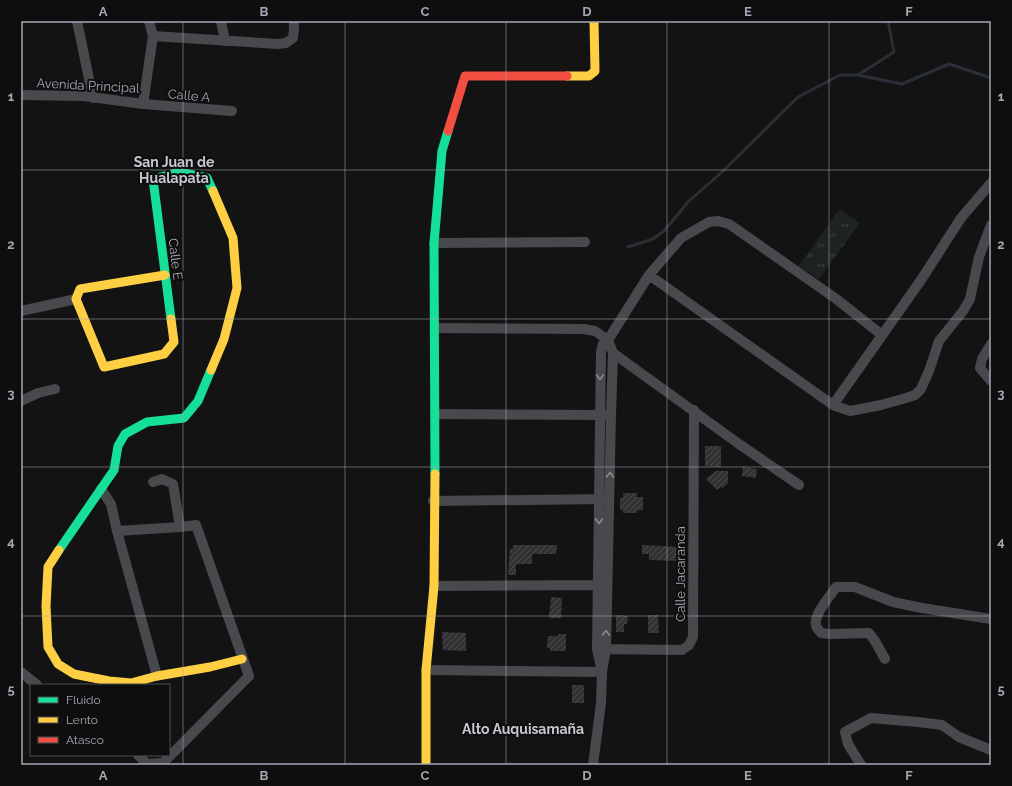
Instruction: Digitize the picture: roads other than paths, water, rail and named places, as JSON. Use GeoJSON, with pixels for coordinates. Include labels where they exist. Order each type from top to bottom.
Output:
{"type":"FeatureCollection","features":[{"type":"Feature","properties":{"kind":"street"},"geometry":{"type":"LineString","coordinates":[[77,21],[93,98]]}},
{"type":"Feature","properties":{"kind":"street","name":"Avenida Principal"},"geometry":{"type":"LineString","coordinates":[[21,95],[93,98],[143,104],[153,36],[149,21]]}},
{"type":"Feature","properties":{"kind":"street"},"geometry":{"type":"LineString","coordinates":[[221,21],[225,41]]}},
{"type":"Feature","properties":{"kind":"street"},"geometry":{"type":"LineString","coordinates":[[153,36],[278,44],[286,43],[293,38],[294,21]]}},
{"type":"Feature","properties":{"kind":"street"},"geometry":{"type":"LineString","coordinates":[[426,765],[426,670],[434,586],[434,243],[442,151],[465,76],[589,76],[595,71],[594,21]]}},
{"type":"Feature","properties":{"kind":"street","name":"Calle A"},"geometry":{"type":"LineString","coordinates":[[143,104],[232,111]]}},
{"type":"Feature","properties":{"kind":"street","name":"Calle E"},"geometry":{"type":"LineString","coordinates":[[76,300],[104,367],[164,354],[174,342],[153,179],[179,172],[207,178],[234,238],[237,288],[224,339],[198,401],[184,418],[147,422],[124,434],[118,446],[114,470],[101,489]]}},
{"type":"Feature","properties":{"kind":"street"},"geometry":{"type":"LineString","coordinates":[[833,405],[921,280],[961,218],[991,183]]}},
{"type":"Feature","properties":{"kind":"street"},"geometry":{"type":"LineString","coordinates":[[593,765],[600,710],[602,672],[604,499],[600,415],[601,352],[604,344],[649,275],[681,238],[709,222],[718,221],[729,224],[768,250],[835,298],[882,335]]}},
{"type":"Feature","properties":{"kind":"street"},"geometry":{"type":"LineString","coordinates":[[649,275],[833,405],[850,411],[906,398],[915,395],[921,389],[939,341],[963,311],[970,299],[978,257],[991,225]]}},
{"type":"Feature","properties":{"kind":"street"},"geometry":{"type":"LineString","coordinates":[[434,243],[585,242]]}},
{"type":"Feature","properties":{"kind":"street"},"geometry":{"type":"LineString","coordinates":[[21,311],[76,300],[80,289],[165,275]]}},
{"type":"Feature","properties":{"kind":"street"},"geometry":{"type":"LineString","coordinates":[[435,328],[584,329],[595,331],[608,340],[613,353],[611,414],[604,499]]}},
{"type":"Feature","properties":{"kind":"street"},"geometry":{"type":"LineString","coordinates":[[991,344],[982,359],[980,368],[991,381]]}},
{"type":"Feature","properties":{"kind":"street"},"geometry":{"type":"LineString","coordinates":[[613,353],[694,410],[739,444],[799,485]]}},
{"type":"Feature","properties":{"kind":"street"},"geometry":{"type":"LineString","coordinates":[[21,401],[38,394],[55,390]]}},
{"type":"Feature","properties":{"kind":"street","name":"Calle Jacaranda"},"geometry":{"type":"LineString","coordinates":[[602,649],[682,650],[689,645],[692,637],[694,410]]}},
{"type":"Feature","properties":{"kind":"street"},"geometry":{"type":"LineString","coordinates":[[435,414],[611,414]]}},
{"type":"Feature","properties":{"kind":"street"},"geometry":{"type":"LineString","coordinates":[[153,482],[162,479],[173,484],[180,528]]}},
{"type":"Feature","properties":{"kind":"street"},"geometry":{"type":"LineString","coordinates":[[157,676],[111,504],[101,489],[48,567],[46,606],[48,647],[58,664],[74,674],[131,684],[157,676],[210,667],[242,659]]}},
{"type":"Feature","properties":{"kind":"street"},"geometry":{"type":"LineString","coordinates":[[433,501],[604,499]]}},
{"type":"Feature","properties":{"kind":"street"},"geometry":{"type":"LineString","coordinates":[[117,531],[180,528],[196,525],[249,676],[170,756]]}},
{"type":"Feature","properties":{"kind":"street"},"geometry":{"type":"LineString","coordinates":[[434,586],[603,585]]}},
{"type":"Feature","properties":{"kind":"street"},"geometry":{"type":"LineString","coordinates":[[885,659],[875,640],[869,633],[821,633],[816,626],[815,620],[819,612],[836,587],[855,587],[893,602],[991,619]]}},
{"type":"Feature","properties":{"kind":"street"},"geometry":{"type":"LineString","coordinates":[[426,670],[602,672]]}},
{"type":"Feature","properties":{"kind":"street"},"geometry":{"type":"LineString","coordinates":[[21,672],[36,684]]}},
{"type":"Feature","properties":{"kind":"street"},"geometry":{"type":"LineString","coordinates":[[860,765],[848,744],[845,732],[871,718],[942,725],[959,737],[991,750]]}},
{"type":"Feature","properties":{"kind":"street"},"geometry":{"type":"LineString","coordinates":[[139,756],[147,764],[163,763],[170,756]]}},
{"type":"Feature","properties":{"kind":"waterway"},"geometry":{"type":"LineString","coordinates":[[858,75],[894,52],[888,21]]}},
{"type":"Feature","properties":{"kind":"waterway"},"geometry":{"type":"LineString","coordinates":[[628,247],[653,239],[664,231],[688,202],[722,172],[798,97],[840,75],[858,75],[902,84],[949,64],[991,78]]}},
{"type":"Feature","properties":{"kind":"district","name":"San Juan de Hualapata"},"geometry":{"type":"Point","coordinates":[174,170]}},
{"type":"Feature","properties":{"kind":"district","name":"Alto Auquisamaña"},"geometry":{"type":"Point","coordinates":[523,729]}}]}
